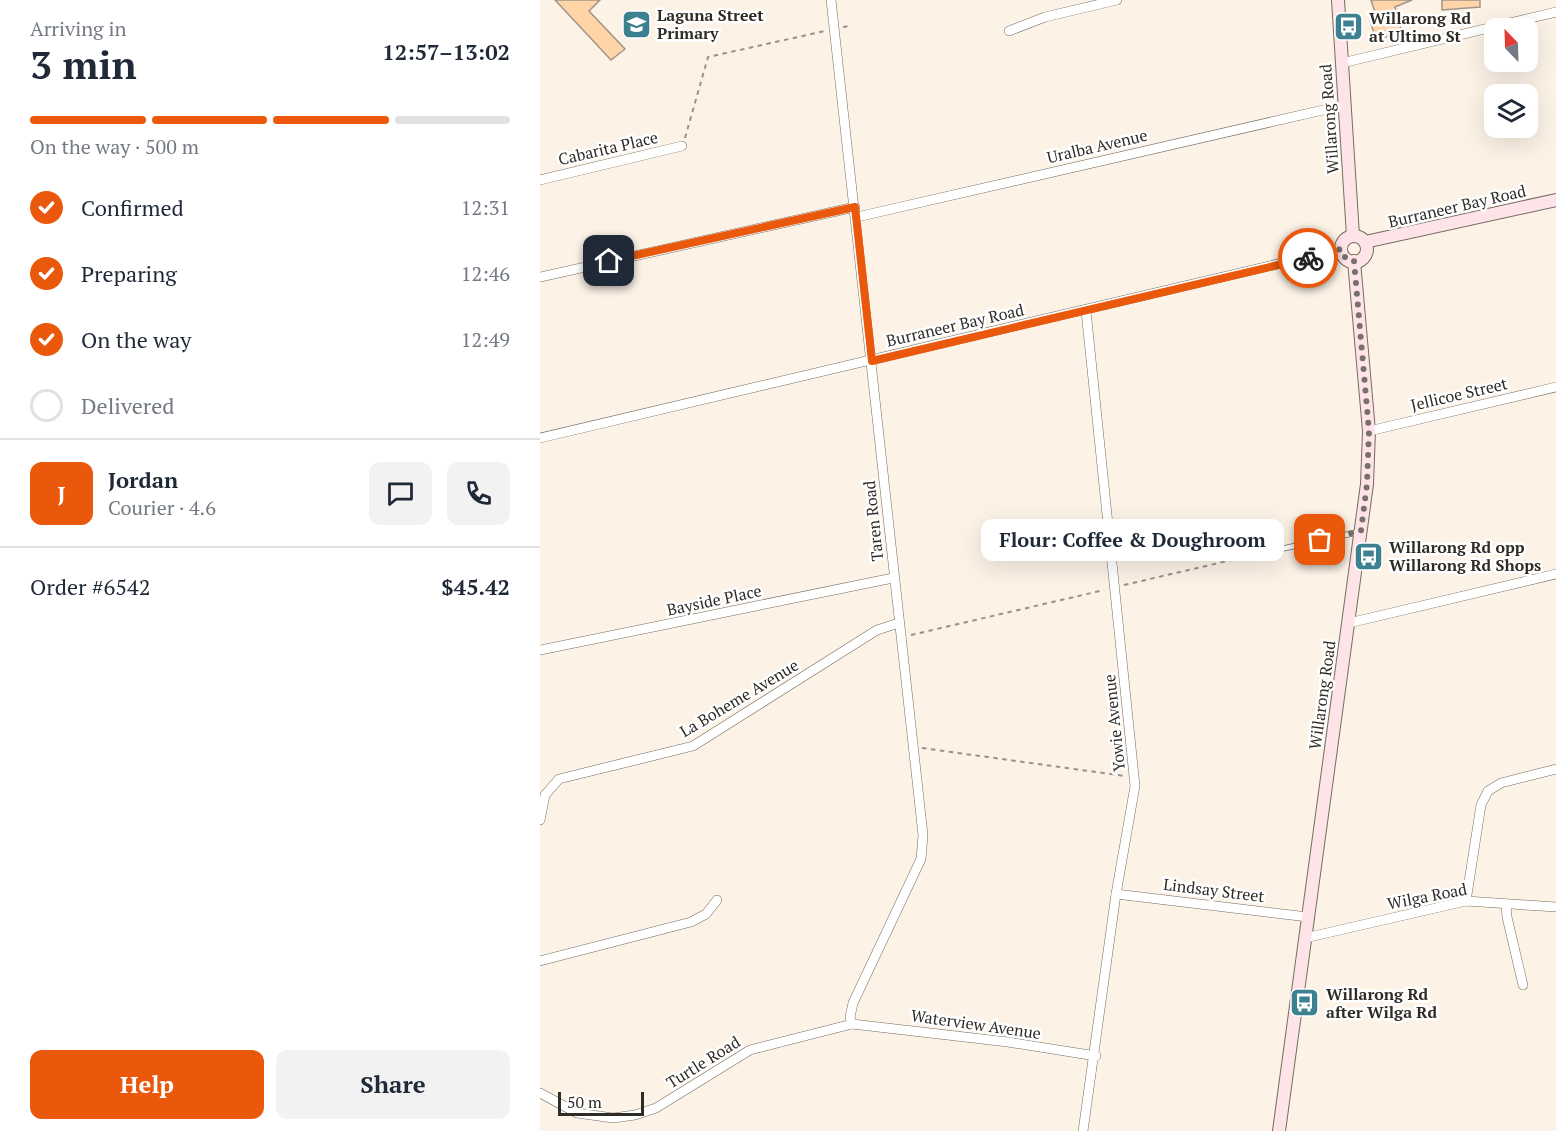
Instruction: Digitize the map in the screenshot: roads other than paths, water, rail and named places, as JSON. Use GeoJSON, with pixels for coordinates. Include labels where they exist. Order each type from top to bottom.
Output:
{"type":"FeatureCollection","features":[{"type":"Feature","properties":{"kind":"street","name":"Taren Road"},"geometry":{"type":"LineString","coordinates":[[831,0],[857,217],[923,835],[921,859],[853,1003],[850,1017],[852,1024]]}},
{"type":"Feature","properties":{"kind":"street"},"geometry":{"type":"LineString","coordinates":[[1009,31],[1045,17],[1117,0]]}},
{"type":"Feature","properties":{"kind":"street","name":"Willarong Road"},"geometry":{"type":"LineString","coordinates":[[1338,0],[1353,236]]}},
{"type":"Feature","properties":{"kind":"street"},"geometry":{"type":"LineString","coordinates":[[1342,63],[1556,12]]}},
{"type":"Feature","properties":{"kind":"street","name":"Uralba Avenue"},"geometry":{"type":"LineString","coordinates":[[857,217],[1345,105]]}},
{"type":"Feature","properties":{"kind":"street","name":"Cabarita Place"},"geometry":{"type":"LineString","coordinates":[[540,180],[682,146]]}},
{"type":"Feature","properties":{"kind":"street","name":"Burraneer Bay Road"},"geometry":{"type":"LineString","coordinates":[[1365,242],[1556,200]]}},
{"type":"Feature","properties":{"kind":"street"},"geometry":{"type":"LineString","coordinates":[[540,277],[855,207]]}},
{"type":"Feature","properties":{"kind":"street"},"geometry":{"type":"LineString","coordinates":[[1353,236],[1365,242],[1365,255],[1354,261],[1346,259],[1341,249],[1344,240],[1353,236]]}},
{"type":"Feature","properties":{"kind":"street","name":"Burraneer Bay Road"},"geometry":{"type":"LineString","coordinates":[[540,438],[1341,249]]}},
{"type":"Feature","properties":{"kind":"street","name":"Willarong Road"},"geometry":{"type":"LineString","coordinates":[[1279,1131],[1367,484],[1369,431],[1354,261]]}},
{"type":"Feature","properties":{"kind":"street","name":"Yowie Avenue"},"geometry":{"type":"LineString","coordinates":[[1083,1131],[1096,1056],[1116,894],[1133,801],[1134,777],[1086,311]]}},
{"type":"Feature","properties":{"kind":"street","name":"Jellicoe Street"},"geometry":{"type":"LineString","coordinates":[[1369,431],[1556,387]]}},
{"type":"Feature","properties":{"kind":"street"},"geometry":{"type":"LineString","coordinates":[[1349,623],[1556,574]]}},
{"type":"Feature","properties":{"kind":"street","name":"Bayside Place"},"geometry":{"type":"LineString","coordinates":[[541,650],[894,578]]}},
{"type":"Feature","properties":{"kind":"street","name":"La Boheme Avenue"},"geometry":{"type":"LineString","coordinates":[[540,820],[545,795],[559,779],[693,746],[877,630],[899,623]]}},
{"type":"Feature","properties":{"kind":"street"},"geometry":{"type":"LineString","coordinates":[[1466,901],[1481,805],[1488,791],[1501,783],[1556,770]]}},
{"type":"Feature","properties":{"kind":"street","name":"Lindsay Street"},"geometry":{"type":"LineString","coordinates":[[1116,894],[1308,917]]}},
{"type":"Feature","properties":{"kind":"street"},"geometry":{"type":"LineString","coordinates":[[540,961],[691,922],[706,914],[717,900]]}},
{"type":"Feature","properties":{"kind":"street","name":"Wilga Road"},"geometry":{"type":"LineString","coordinates":[[1305,938],[1466,901],[1556,908]]}},
{"type":"Feature","properties":{"kind":"street"},"geometry":{"type":"LineString","coordinates":[[1506,904],[1523,985]]}},
{"type":"Feature","properties":{"kind":"street","name":"Waterview Avenue"},"geometry":{"type":"LineString","coordinates":[[852,1024],[1008,1042],[1096,1056]]}},
{"type":"Feature","properties":{"kind":"street","name":"Turtle Road"},"geometry":{"type":"LineString","coordinates":[[540,1093],[577,1113],[613,1118],[635,1115],[656,1108],[750,1050],[852,1024]]}},
{"type":"Feature","properties":{"kind":"lane"},"geometry":{"type":"LineString","coordinates":[[1244,557],[1361,531]]}},
{"type":"Feature","properties":{"kind":"place","name":"Laguna Street Primary"},"geometry":{"type":"Point","coordinates":[636,24]}},
{"type":"Feature","properties":{"kind":"place","name":"Willarong Rd at Ultimo St"},"geometry":{"type":"Point","coordinates":[1348,27]}},
{"type":"Feature","properties":{"kind":"place","name":"Flour: Coffee & Doughroom"},"geometry":{"type":"Point","coordinates":[1320,540]}},
{"type":"Feature","properties":{"kind":"place","name":"Willarong Rd opp Willarong Rd Shops"},"geometry":{"type":"Point","coordinates":[1368,556]}},
{"type":"Feature","properties":{"kind":"place","name":"Willarong Rd after Wilga Rd"},"geometry":{"type":"Point","coordinates":[1305,1003]}}]}
